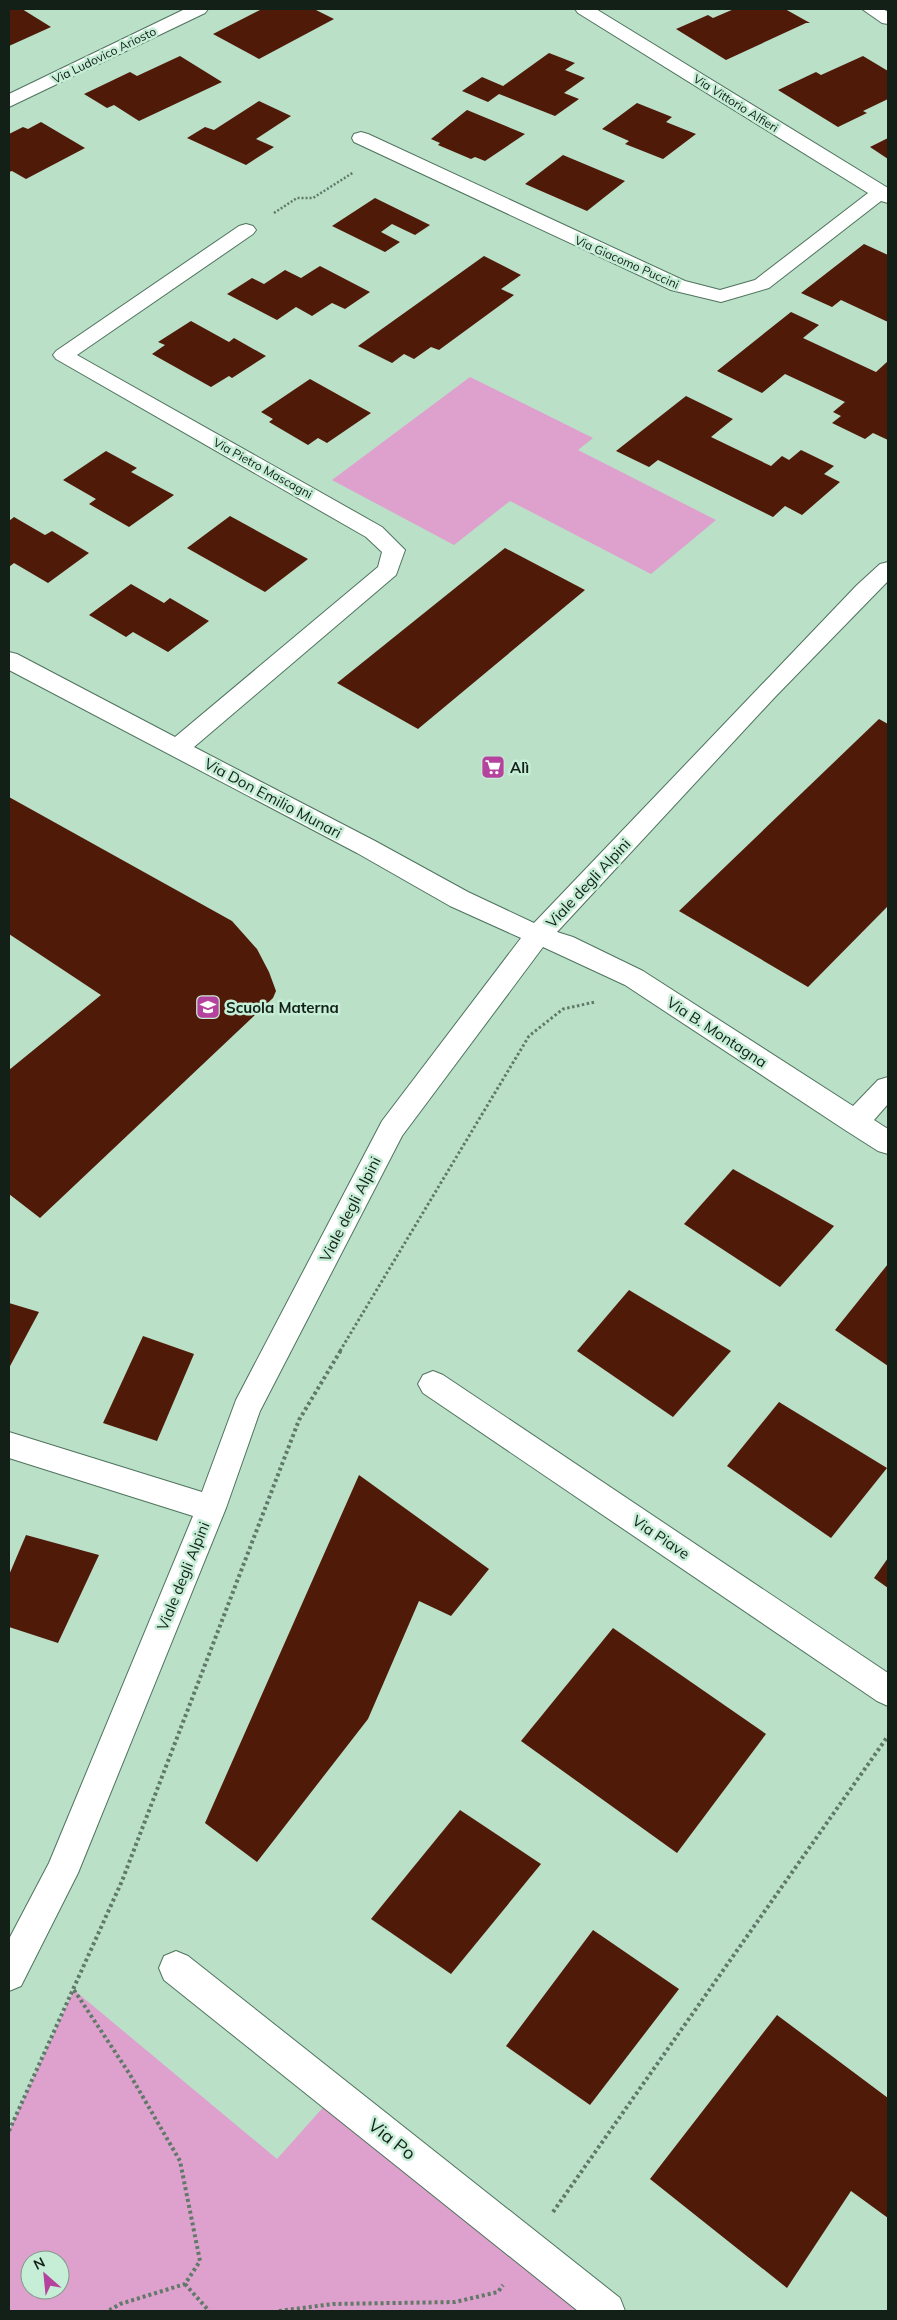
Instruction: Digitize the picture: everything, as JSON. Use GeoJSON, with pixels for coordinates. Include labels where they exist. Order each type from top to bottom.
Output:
{"type":"FeatureCollection","features":[{"type":"Feature","properties":{"kind":"street","name":"Via Ludovico Ariosto"},"geometry":{"type":"LineString","coordinates":[[9,101],[199,9]]}},
{"type":"Feature","properties":{"kind":"street","name":"Via Vittorio Alfieri"},"geometry":{"type":"LineString","coordinates":[[584,9],[884,195]]}},
{"type":"Feature","properties":{"kind":"street"},"geometry":{"type":"LineString","coordinates":[[871,9],[888,19]]}},
{"type":"Feature","properties":{"kind":"street","name":"Via Giacomo Puccini"},"geometry":{"type":"LineString","coordinates":[[361,138],[678,286],[721,296],[762,284],[884,195]]}},
{"type":"Feature","properties":{"kind":"street","name":"Via Pietro Mascagni"},"geometry":{"type":"LineString","coordinates":[[177,748],[388,570],[394,550],[374,532],[63,355],[246,230]]}},
{"type":"Feature","properties":{"kind":"street","name":"Viale degli Alpini"},"geometry":{"type":"LineString","coordinates":[[9,1974],[61,1873],[211,1508],[246,1409],[392,1128],[538,935],[767,691],[865,590],[888,569]]}},
{"type":"Feature","properties":{"kind":"street","name":"Via Don Emilio Munari"},"geometry":{"type":"LineString","coordinates":[[9,660],[459,899],[538,935]]}},
{"type":"Feature","properties":{"kind":"street","name":"Via B. Montagna"},"geometry":{"type":"LineString","coordinates":[[538,935],[564,944],[634,978],[888,1142]]}},
{"type":"Feature","properties":{"kind":"street"},"geometry":{"type":"LineString","coordinates":[[855,1122],[888,1088]]}},
{"type":"Feature","properties":{"kind":"street","name":"Via Piave"},"geometry":{"type":"LineString","coordinates":[[433,1384],[888,1691]]}},
{"type":"Feature","properties":{"kind":"street"},"geometry":{"type":"LineString","coordinates":[[9,1445],[211,1508]]}},
{"type":"Feature","properties":{"kind":"street","name":"Via Po"},"geometry":{"type":"LineString","coordinates":[[176,1968],[607,2311]]}},
{"type":"Feature","properties":{"kind":"path"},"geometry":{"type":"LineString","coordinates":[[246,230],[297,198],[313,198],[388,151]]}},
{"type":"Feature","properties":{"kind":"path"},"geometry":{"type":"LineString","coordinates":[[9,2131],[122,1881],[299,1420],[529,1036],[563,1009],[593,1002],[613,1007],[634,978]]}},
{"type":"Feature","properties":{"kind":"path"},"geometry":{"type":"LineString","coordinates":[[279,2311],[333,2304],[456,2302],[498,2292],[888,1736]]}},
{"type":"Feature","properties":{"kind":"path"},"geometry":{"type":"LineString","coordinates":[[74,1990],[129,2072],[180,2161],[200,2261],[185,2284],[120,2304],[108,2311]]}},
{"type":"Feature","properties":{"kind":"path"},"geometry":{"type":"LineString","coordinates":[[185,2284],[209,2311]]}},
{"type":"Feature","properties":{"kind":"shaded area"},"geometry":{"type":"Polygon","coordinates":[[[470,377],[593,438],[578,450],[716,520],[651,574],[510,501],[454,545],[332,480],[470,377]]]}},
{"type":"Feature","properties":{"kind":"shaded area"},"geometry":{"type":"Polygon","coordinates":[[[74,1990],[277,2159],[335,2094],[596,2303],[591,2311],[9,2311],[9,2131],[74,1990]]]}},
{"type":"Feature","properties":{"kind":"building"},"geometry":{"type":"Polygon","coordinates":[[[9,9],[22,9],[51,27],[9,46],[9,9]]]}},
{"type":"Feature","properties":{"kind":"building"},"geometry":{"type":"Polygon","coordinates":[[[262,9],[314,9],[334,19],[259,59],[213,34],[262,9]]]}},
{"type":"Feature","properties":{"kind":"building"},"geometry":{"type":"Polygon","coordinates":[[[734,9],[785,9],[810,23],[806,23],[726,60],[676,29],[708,15],[713,18],[734,9]]]}},
{"type":"Feature","properties":{"kind":"building"},"geometry":{"type":"Polygon","coordinates":[[[549,53],[575,63],[565,70],[585,78],[564,93],[579,99],[555,116],[499,94],[488,102],[462,91],[482,77],[503,86],[549,53]]]}},
{"type":"Feature","properties":{"kind":"building"},"geometry":{"type":"Polygon","coordinates":[[[180,56],[222,82],[139,121],[114,105],[107,108],[84,94],[130,72],[137,76],[180,56]]]}},
{"type":"Feature","properties":{"kind":"building"},"geometry":{"type":"Polygon","coordinates":[[[863,56],[888,71],[888,99],[863,111],[867,113],[838,127],[778,90],[816,72],[821,75],[863,56]]]}},
{"type":"Feature","properties":{"kind":"building"},"geometry":{"type":"Polygon","coordinates":[[[259,101],[291,116],[256,139],[274,147],[246,165],[187,138],[205,127],[214,130],[259,101]]]}},
{"type":"Feature","properties":{"kind":"building"},"geometry":{"type":"Polygon","coordinates":[[[637,103],[672,117],[666,122],[696,134],[663,159],[625,144],[629,141],[602,129],[637,103]]]}},
{"type":"Feature","properties":{"kind":"building"},"geometry":{"type":"Polygon","coordinates":[[[467,110],[525,134],[485,161],[475,157],[471,159],[438,145],[440,143],[431,139],[467,110]]]}},
{"type":"Feature","properties":{"kind":"building"},"geometry":{"type":"Polygon","coordinates":[[[41,122],[85,148],[26,179],[12,171],[9,172],[9,134],[23,127],[28,129],[41,122]]]}},
{"type":"Feature","properties":{"kind":"building"},"geometry":{"type":"Polygon","coordinates":[[[888,138],[888,159],[870,147],[888,138]]]}},
{"type":"Feature","properties":{"kind":"building"},"geometry":{"type":"Polygon","coordinates":[[[563,155],[625,181],[587,211],[525,184],[563,155]]]}},
{"type":"Feature","properties":{"kind":"building"},"geometry":{"type":"Polygon","coordinates":[[[375,198],[430,225],[415,235],[392,224],[381,232],[400,242],[385,252],[332,226],[375,198]]]}},
{"type":"Feature","properties":{"kind":"building"},"geometry":{"type":"Polygon","coordinates":[[[864,244],[888,255],[888,322],[841,300],[832,307],[801,293],[864,244]]]}},
{"type":"Feature","properties":{"kind":"building"},"geometry":{"type":"Polygon","coordinates":[[[484,256],[521,275],[501,289],[514,295],[439,350],[431,347],[414,359],[404,354],[392,363],[358,346],[484,256]]]}},
{"type":"Feature","properties":{"kind":"building"},"geometry":{"type":"Polygon","coordinates":[[[320,266],[370,292],[345,309],[332,303],[312,316],[296,307],[277,320],[227,294],[252,278],[264,284],[285,270],[301,278],[320,266]]]}},
{"type":"Feature","properties":{"kind":"building"},"geometry":{"type":"Polygon","coordinates":[[[791,312],[819,325],[803,338],[876,372],[888,361],[888,440],[873,433],[865,439],[832,423],[841,416],[833,412],[845,402],[785,374],[762,393],[717,371],[791,312]]]}},
{"type":"Feature","properties":{"kind":"building"},"geometry":{"type":"Polygon","coordinates":[[[191,321],[229,342],[234,338],[266,356],[232,378],[229,376],[211,387],[152,354],[165,345],[158,342],[191,321]]]}},
{"type":"Feature","properties":{"kind":"building"},"geometry":{"type":"Polygon","coordinates":[[[310,379],[371,413],[327,443],[318,438],[308,445],[269,422],[273,419],[261,412],[310,379]]]}},
{"type":"Feature","properties":{"kind":"building"},"geometry":{"type":"Polygon","coordinates":[[[686,396],[733,419],[711,437],[771,466],[782,456],[789,460],[801,450],[834,466],[824,474],[840,482],[802,515],[785,506],[773,517],[658,460],[649,467],[616,451],[686,396]]]}},
{"type":"Feature","properties":{"kind":"building"},"geometry":{"type":"Polygon","coordinates":[[[106,451],[137,468],[131,472],[174,495],[129,527],[89,504],[96,499],[63,480],[106,451]]]}},
{"type":"Feature","properties":{"kind":"building"},"geometry":{"type":"Polygon","coordinates":[[[230,516],[308,559],[265,592],[187,548],[230,516]]]}},
{"type":"Feature","properties":{"kind":"building"},"geometry":{"type":"Polygon","coordinates":[[[14,517],[45,535],[52,531],[89,553],[48,583],[14,563],[9,567],[9,521],[14,517]]]}},
{"type":"Feature","properties":{"kind":"building"},"geometry":{"type":"Polygon","coordinates":[[[505,548],[585,590],[418,729],[337,683],[505,548]]]}},
{"type":"Feature","properties":{"kind":"building"},"geometry":{"type":"Polygon","coordinates":[[[131,584],[164,603],[170,598],[209,621],[168,652],[133,632],[126,637],[89,615],[131,584]]]}},
{"type":"Feature","properties":{"kind":"building"},"geometry":{"type":"Polygon","coordinates":[[[879,719],[888,724],[888,906],[808,987],[679,911],[879,719]]]}},
{"type":"Feature","properties":{"kind":"building"},"geometry":{"type":"Polygon","coordinates":[[[9,797],[232,921],[257,949],[276,991],[273,998],[40,1218],[9,1194],[9,1070],[101,995],[9,934],[9,797]]]}},
{"type":"Feature","properties":{"kind":"building"},"geometry":{"type":"Polygon","coordinates":[[[733,1169],[834,1226],[780,1287],[684,1224],[733,1169]]]}},
{"type":"Feature","properties":{"kind":"building"},"geometry":{"type":"Polygon","coordinates":[[[888,1264],[888,1366],[835,1330],[888,1264]]]}},
{"type":"Feature","properties":{"kind":"building"},"geometry":{"type":"Polygon","coordinates":[[[629,1290],[731,1351],[673,1417],[577,1351],[629,1290]]]}},
{"type":"Feature","properties":{"kind":"building"},"geometry":{"type":"Polygon","coordinates":[[[9,1303],[39,1312],[9,1368],[9,1303]]]}},
{"type":"Feature","properties":{"kind":"building"},"geometry":{"type":"Polygon","coordinates":[[[143,1336],[194,1354],[157,1441],[103,1423],[143,1336]]]}},
{"type":"Feature","properties":{"kind":"building"},"geometry":{"type":"Polygon","coordinates":[[[779,1402],[887,1468],[831,1538],[727,1466],[779,1402]]]}},
{"type":"Feature","properties":{"kind":"building"},"geometry":{"type":"Polygon","coordinates":[[[359,1475],[489,1569],[451,1616],[419,1601],[368,1719],[257,1862],[205,1823],[359,1475]]]}},
{"type":"Feature","properties":{"kind":"building"},"geometry":{"type":"Polygon","coordinates":[[[26,1535],[99,1555],[58,1643],[9,1627],[9,1575],[26,1535]]]}},
{"type":"Feature","properties":{"kind":"building"},"geometry":{"type":"Polygon","coordinates":[[[888,1558],[888,1588],[874,1578],[888,1558]]]}},
{"type":"Feature","properties":{"kind":"building"},"geometry":{"type":"Polygon","coordinates":[[[613,1628],[766,1734],[677,1853],[521,1741],[613,1628]]]}},
{"type":"Feature","properties":{"kind":"building"},"geometry":{"type":"Polygon","coordinates":[[[460,1810],[541,1864],[451,1974],[371,1919],[460,1810]]]}},
{"type":"Feature","properties":{"kind":"building"},"geometry":{"type":"Polygon","coordinates":[[[593,1930],[679,1989],[590,2105],[506,2046],[593,1930]]]}},
{"type":"Feature","properties":{"kind":"building"},"geometry":{"type":"Polygon","coordinates":[[[777,2015],[888,2098],[888,2218],[851,2191],[787,2288],[650,2179],[777,2015]]]}},
{"type":"Feature","properties":{"kind":"place","name":"Alì"},"geometry":{"type":"Point","coordinates":[493,767]}},
{"type":"Feature","properties":{"kind":"place","name":"Scuola Materna"},"geometry":{"type":"Point","coordinates":[208,1007]}}]}
